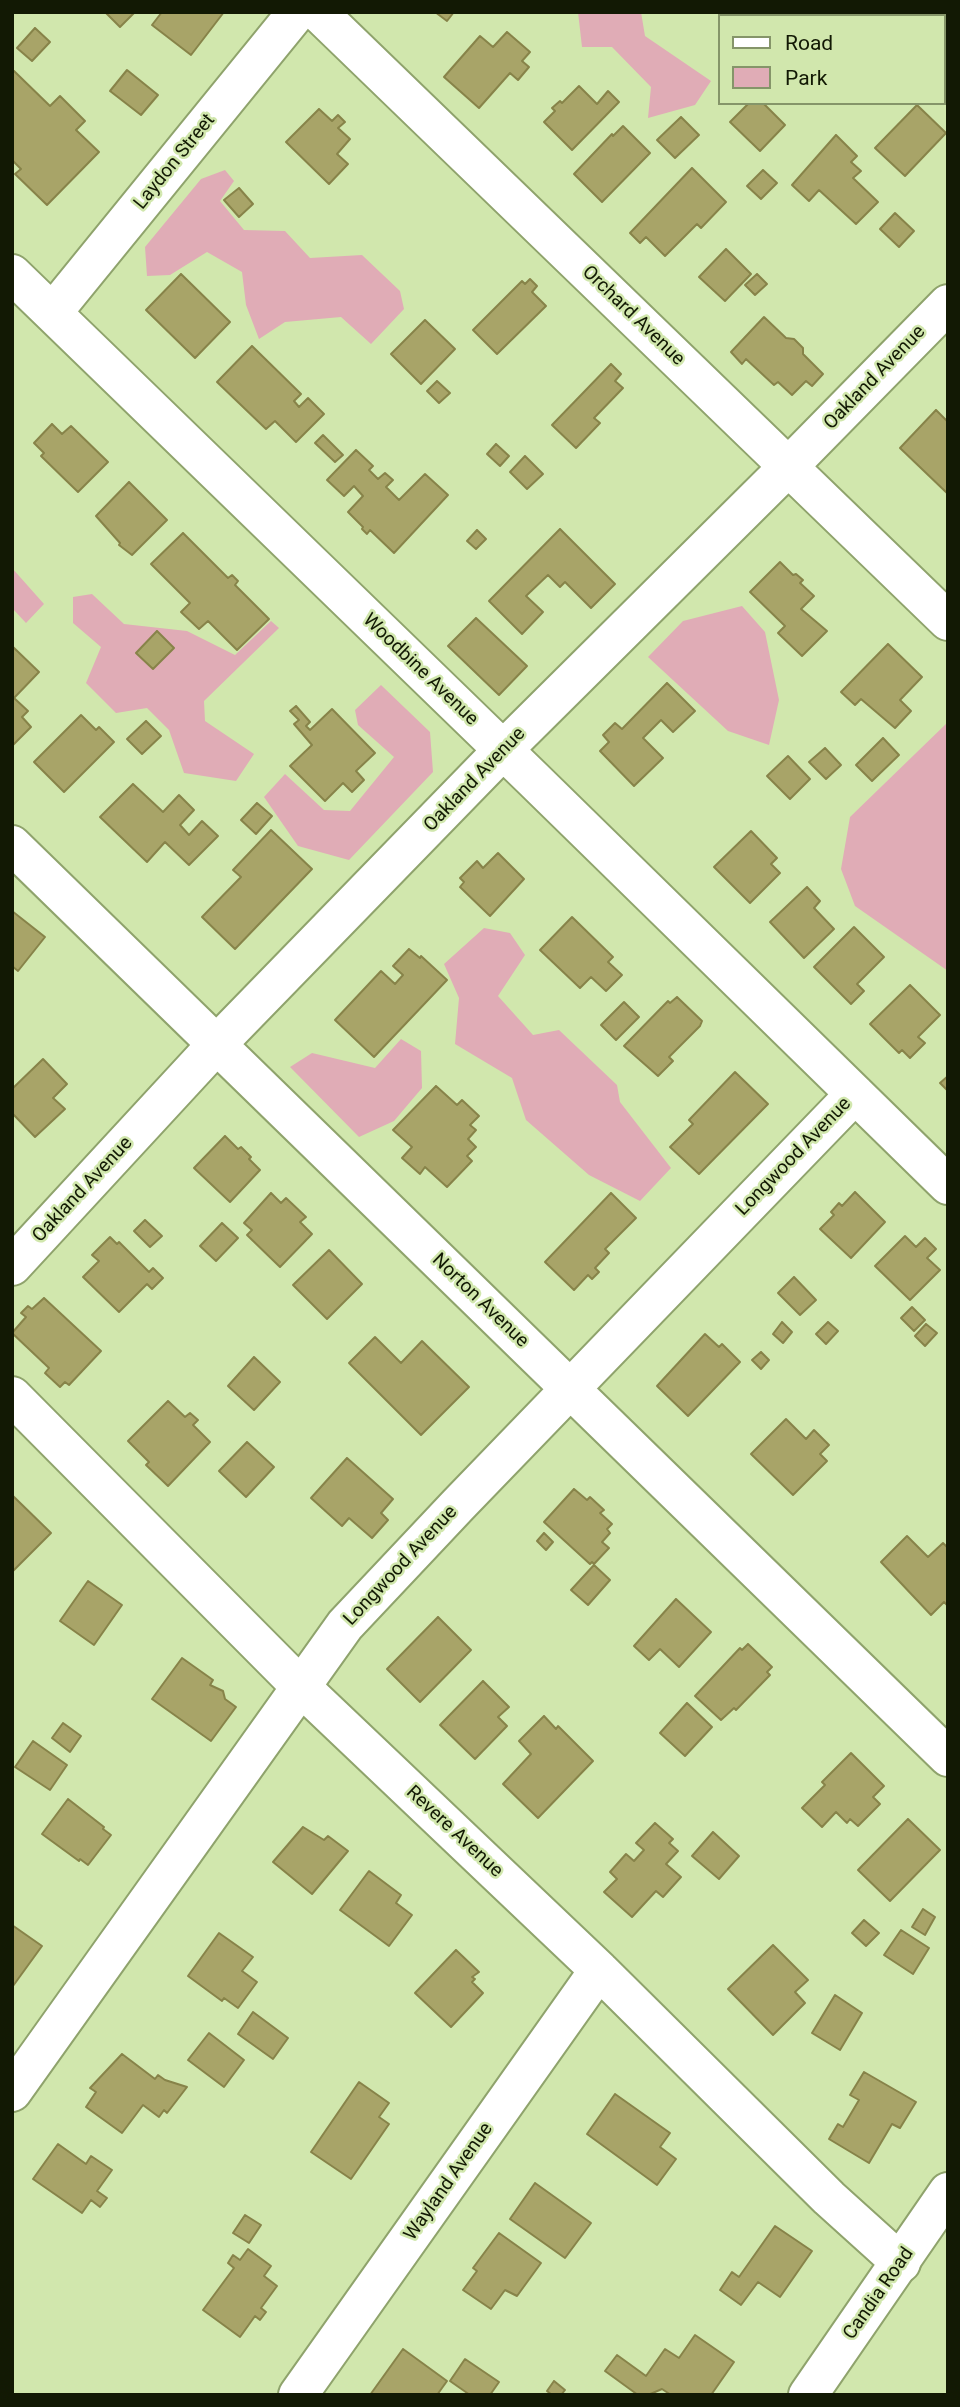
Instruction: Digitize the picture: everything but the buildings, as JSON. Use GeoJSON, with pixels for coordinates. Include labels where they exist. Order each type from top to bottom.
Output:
{"type":"FeatureCollection","features":[{"type":"Feature","properties":{"kind":"street","name":"Laydon Street"},"geometry":{"type":"LineString","coordinates":[[53,312],[297,12]]}},
{"type":"Feature","properties":{"kind":"street","name":"Orchard Avenue"},"geometry":{"type":"LineString","coordinates":[[318,12],[948,621]]}},
{"type":"Feature","properties":{"kind":"street","name":"Woodbine Avenue"},"geometry":{"type":"LineString","coordinates":[[12,274],[948,1185]]}},
{"type":"Feature","properties":{"kind":"street","name":"Oakland Avenue"},"geometry":{"type":"LineString","coordinates":[[12,1266],[217,1044],[503,750],[948,304]]}},
{"type":"Feature","properties":{"kind":"street","name":"Norton Avenue"},"geometry":{"type":"LineString","coordinates":[[12,845],[948,1757]]}},
{"type":"Feature","properties":{"kind":"street","name":"Longwood Avenue"},"geometry":{"type":"LineString","coordinates":[[12,2092],[345,1625],[855,1094]]}},
{"type":"Feature","properties":{"kind":"street","name":"Revere Avenue"},"geometry":{"type":"LineString","coordinates":[[12,1396],[300,1686],[599,1970],[829,2198],[901,2263]]}},
{"type":"Feature","properties":{"kind":"street","name":"Wayland Avenue"},"geometry":{"type":"LineString","coordinates":[[298,2395],[599,1970]]}},
{"type":"Feature","properties":{"kind":"street","name":"Candia Road"},"geometry":{"type":"LineString","coordinates":[[808,2395],[948,2192]]}},
{"type":"Feature","properties":{"kind":"green space"},"geometry":{"type":"Polygon","coordinates":[[[578,12],[641,12],[645,36],[711,81],[695,105],[648,118],[651,87],[612,47],[582,47],[578,12]]]}},
{"type":"Feature","properties":{"kind":"green space"},"geometry":{"type":"Polygon","coordinates":[[[225,170],[234,181],[220,201],[244,230],[285,231],[310,258],[362,255],[400,291],[404,309],[371,344],[341,317],[285,322],[259,339],[246,305],[242,272],[207,252],[170,275],[147,276],[145,247],[201,179],[225,170]]]}},
{"type":"Feature","properties":{"kind":"green space"},"geometry":{"type":"Polygon","coordinates":[[[12,568],[44,604],[26,623],[12,608],[12,568]]]}},
{"type":"Feature","properties":{"kind":"green space"},"geometry":{"type":"Polygon","coordinates":[[[92,594],[124,624],[187,631],[235,655],[271,621],[279,628],[204,701],[205,721],[254,754],[236,781],[184,773],[169,730],[147,708],[116,713],[86,683],[101,647],[73,623],[73,597],[92,594]]]}},
{"type":"Feature","properties":{"kind":"green space"},"geometry":{"type":"Polygon","coordinates":[[[742,606],[765,632],[779,700],[769,745],[728,731],[648,657],[683,621],[742,606]]]}},
{"type":"Feature","properties":{"kind":"green space"},"geometry":{"type":"Polygon","coordinates":[[[381,685],[430,732],[433,772],[349,860],[298,846],[264,797],[285,774],[324,810],[350,811],[394,757],[358,725],[355,710],[381,685]]]}},
{"type":"Feature","properties":{"kind":"green space"},"geometry":{"type":"Polygon","coordinates":[[[948,722],[948,971],[855,906],[841,869],[850,817],[948,722]]]}},
{"type":"Feature","properties":{"kind":"green space"},"geometry":{"type":"Polygon","coordinates":[[[484,928],[510,933],[525,955],[498,996],[533,1035],[559,1030],[617,1085],[620,1102],[671,1168],[640,1201],[589,1175],[526,1120],[512,1078],[455,1044],[459,998],[444,964],[484,928]]]}},
{"type":"Feature","properties":{"kind":"green space"},"geometry":{"type":"Polygon","coordinates":[[[401,1039],[421,1051],[422,1088],[394,1121],[359,1137],[290,1067],[312,1053],[375,1068],[401,1039]]]}}]}
